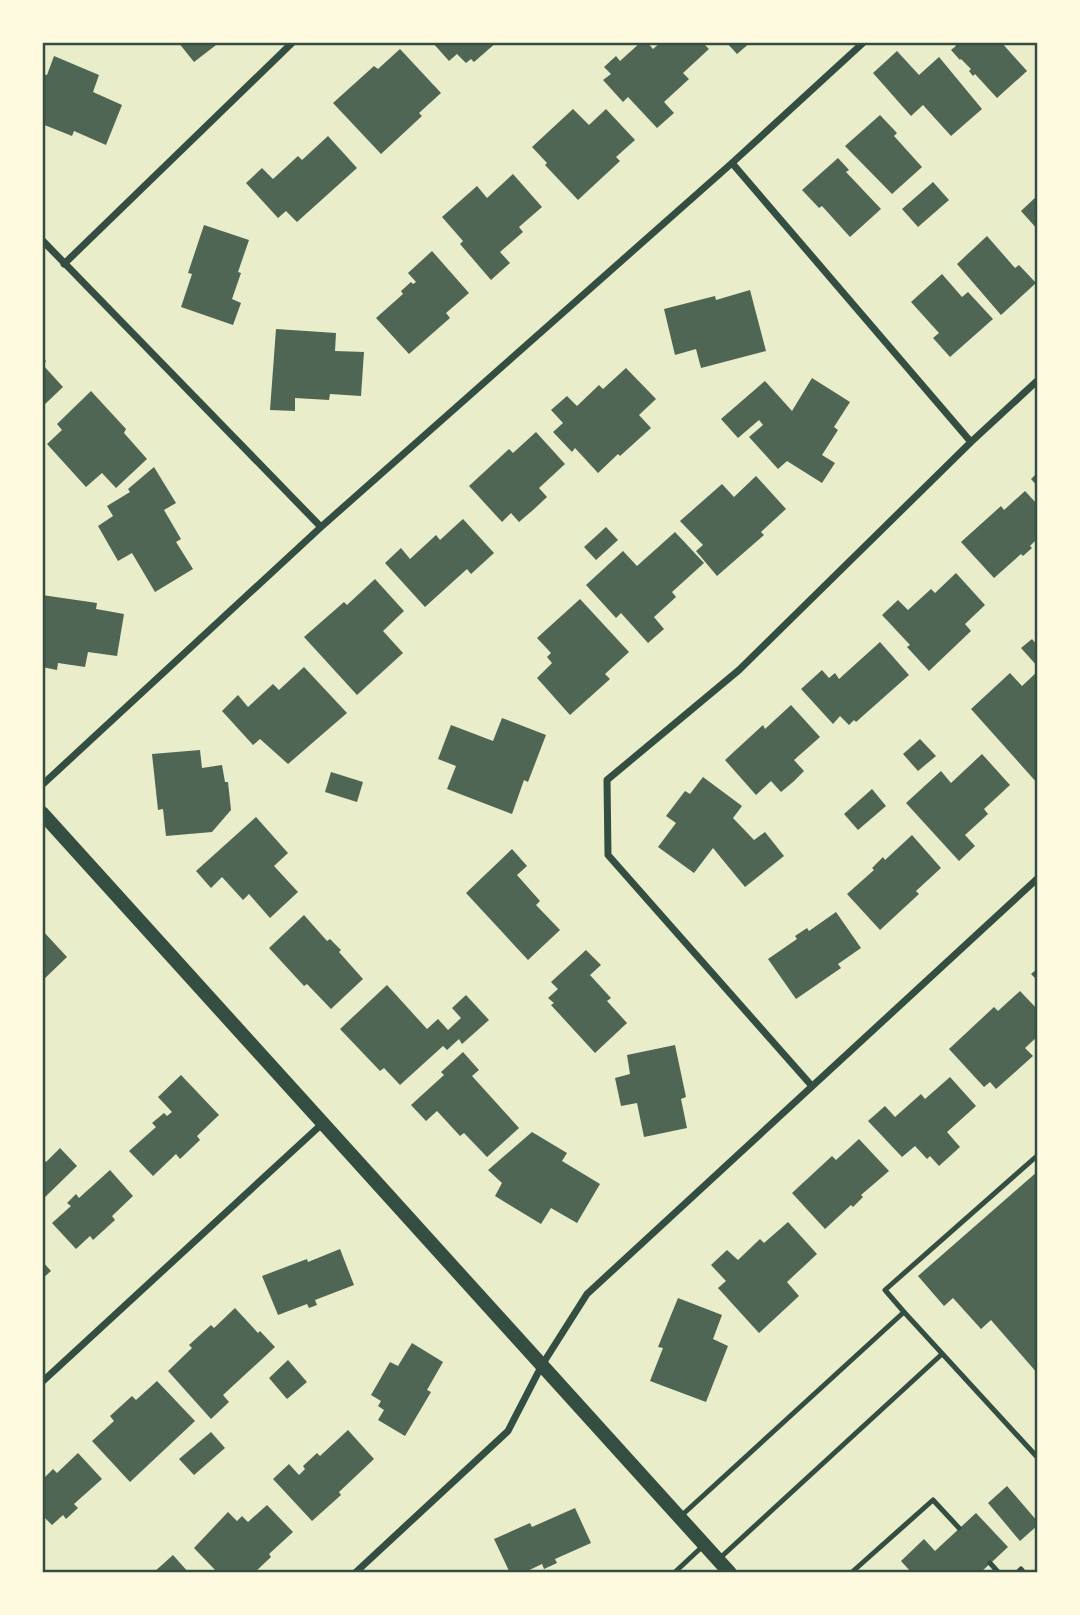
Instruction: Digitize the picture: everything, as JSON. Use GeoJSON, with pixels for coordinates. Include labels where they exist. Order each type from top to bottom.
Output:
{"type":"FeatureCollection","features":[{"type":"Feature","properties":{"kind":"main road"},"geometry":{"type":"LineString","coordinates":[[42,813],[730,1573]]}},
{"type":"Feature","properties":{"kind":"street"},"geometry":{"type":"LineString","coordinates":[[64,264],[293,42]]}},
{"type":"Feature","properties":{"kind":"street"},"geometry":{"type":"LineString","coordinates":[[42,785],[321,527],[732,163],[864,42]]}},
{"type":"Feature","properties":{"kind":"street"},"geometry":{"type":"LineString","coordinates":[[732,163],[971,442]]}},
{"type":"Feature","properties":{"kind":"street"},"geometry":{"type":"LineString","coordinates":[[42,240],[321,527]]}},
{"type":"Feature","properties":{"kind":"street"},"geometry":{"type":"LineString","coordinates":[[811,1085],[608,855],[607,780],[738,670],[1038,380]]}},
{"type":"Feature","properties":{"kind":"street"},"geometry":{"type":"LineString","coordinates":[[355,1573],[508,1431],[542,1365],[587,1294],[1038,878]]}},
{"type":"Feature","properties":{"kind":"street"},"geometry":{"type":"LineString","coordinates":[[42,1382],[324,1122]]}},
{"type":"Feature","properties":{"kind":"lane"},"geometry":{"type":"LineString","coordinates":[[1038,1155],[885,1290],[1038,1458]]}},
{"type":"Feature","properties":{"kind":"lane"},"geometry":{"type":"LineString","coordinates":[[679,1518],[904,1312]]}},
{"type":"Feature","properties":{"kind":"lane"},"geometry":{"type":"LineString","coordinates":[[718,1560],[942,1354]]}},
{"type":"Feature","properties":{"kind":"lane"},"geometry":{"type":"LineString","coordinates":[[851,1573],[933,1500],[959,1528]]}},
{"type":"Feature","properties":{"kind":"lane"},"geometry":{"type":"LineString","coordinates":[[674,1573],[704,1545]]}},
{"type":"Feature","properties":{"kind":"lane"},"geometry":{"type":"LineString","coordinates":[[990,1563],[999,1573]]}},
{"type":"Feature","properties":{"kind":"lane"},"geometry":{"type":"LineString","coordinates":[[1017,1573],[1021,1569],[1024,1573]]}},
{"type":"Feature","properties":{"kind":"building"},"geometry":{"type":"Polygon","coordinates":[[[178,42],[220,42],[194,62],[178,42]]]}},
{"type":"Feature","properties":{"kind":"building"},"geometry":{"type":"Polygon","coordinates":[[[432,42],[497,42],[474,62],[471,59],[466,63],[457,54],[449,61],[432,42]]]}},
{"type":"Feature","properties":{"kind":"building"},"geometry":{"type":"Polygon","coordinates":[[[641,42],[647,42],[653,49],[661,42],[702,42],[709,49],[683,73],[689,79],[664,102],[674,113],[657,128],[628,97],[623,102],[603,80],[611,74],[604,67],[616,56],[620,61],[641,42]]]}},
{"type":"Feature","properties":{"kind":"building"},"geometry":{"type":"Polygon","coordinates":[[[726,42],[751,42],[737,54],[726,42]]]}},
{"type":"Feature","properties":{"kind":"building"},"geometry":{"type":"Polygon","coordinates":[[[952,42],[1001,42],[1027,71],[997,98],[975,74],[973,76],[969,71],[971,69],[951,50],[956,46],[952,42]]]}},
{"type":"Feature","properties":{"kind":"building"},"geometry":{"type":"Polygon","coordinates":[[[400,49],[441,93],[419,113],[422,116],[381,154],[333,103],[374,66],[378,69],[400,49]]]}},
{"type":"Feature","properties":{"kind":"building"},"geometry":{"type":"Polygon","coordinates":[[[897,51],[919,75],[939,57],[982,109],[951,136],[923,105],[911,116],[873,73],[897,51]]]}},
{"type":"Feature","properties":{"kind":"building"},"geometry":{"type":"Polygon","coordinates":[[[54,56],[99,75],[93,92],[122,105],[106,145],[74,131],[72,136],[42,124],[42,74],[47,75],[54,56]]]}},
{"type":"Feature","properties":{"kind":"building"},"geometry":{"type":"Polygon","coordinates":[[[573,109],[589,125],[606,109],[635,140],[616,157],[620,161],[578,200],[532,147],[573,109]]]}},
{"type":"Feature","properties":{"kind":"building"},"geometry":{"type":"Polygon","coordinates":[[[880,115],[897,133],[894,136],[922,167],[892,194],[845,146],[880,115]]]}},
{"type":"Feature","properties":{"kind":"building"},"geometry":{"type":"Polygon","coordinates":[[[328,136],[357,168],[297,222],[286,211],[278,218],[246,183],[262,168],[273,179],[298,156],[302,160],[328,136]]]}},
{"type":"Feature","properties":{"kind":"building"},"geometry":{"type":"Polygon","coordinates":[[[838,158],[849,170],[846,172],[881,209],[850,237],[822,206],[819,208],[802,190],[838,158]]]}},
{"type":"Feature","properties":{"kind":"building"},"geometry":{"type":"Polygon","coordinates":[[[513,174],[542,207],[519,227],[523,232],[500,252],[510,263],[491,280],[460,244],[463,241],[442,217],[477,186],[487,198],[513,174]]]}},
{"type":"Feature","properties":{"kind":"building"},"geometry":{"type":"Polygon","coordinates":[[[933,182],[949,200],[918,227],[902,209],[933,182]]]}},
{"type":"Feature","properties":{"kind":"building"},"geometry":{"type":"Polygon","coordinates":[[[1038,195],[1038,230],[1021,211],[1038,195]]]}},
{"type":"Feature","properties":{"kind":"building"},"geometry":{"type":"Polygon","coordinates":[[[204,225],[249,240],[232,299],[241,303],[233,325],[181,307],[192,274],[188,273],[204,225]]]}},
{"type":"Feature","properties":{"kind":"building"},"geometry":{"type":"Polygon","coordinates":[[[987,236],[1015,268],[1019,265],[1036,283],[1001,315],[957,264],[987,236]]]}},
{"type":"Feature","properties":{"kind":"building"},"geometry":{"type":"Polygon","coordinates":[[[432,251],[469,293],[446,313],[450,318],[409,354],[376,318],[403,294],[401,291],[411,282],[416,282],[408,273],[432,251]]]}},
{"type":"Feature","properties":{"kind":"building"},"geometry":{"type":"Polygon","coordinates":[[[942,274],[962,297],[968,292],[993,319],[950,357],[933,338],[939,333],[911,302],[942,274]]]}},
{"type":"Feature","properties":{"kind":"building"},"geometry":{"type":"Polygon","coordinates":[[[750,290],[766,351],[701,368],[696,349],[675,355],[664,309],[715,296],[716,300],[750,290]]]}},
{"type":"Feature","properties":{"kind":"building"},"geometry":{"type":"Polygon","coordinates":[[[276,329],[336,333],[335,351],[364,352],[361,396],[330,394],[329,400],[295,398],[295,411],[270,410],[276,329]]]}},
{"type":"Feature","properties":{"kind":"building"},"geometry":{"type":"Polygon","coordinates":[[[42,357],[46,361],[43,365],[63,387],[42,407],[42,357]]]}},
{"type":"Feature","properties":{"kind":"building"},"geometry":{"type":"Polygon","coordinates":[[[626,368],[656,399],[639,415],[651,428],[598,473],[575,448],[572,452],[553,432],[563,423],[551,410],[567,396],[577,406],[599,385],[603,389],[626,368]]]}},
{"type":"Feature","properties":{"kind":"building"},"geometry":{"type":"Polygon","coordinates":[[[812,378],[850,402],[834,427],[838,430],[822,455],[835,463],[822,483],[787,461],[778,469],[749,437],[763,425],[759,420],[738,438],[721,419],[765,381],[792,411],[812,378]]]}},
{"type":"Feature","properties":{"kind":"building"},"geometry":{"type":"Polygon","coordinates":[[[91,391],[126,429],[124,433],[147,459],[116,488],[102,473],[86,487],[47,444],[62,430],[57,424],[91,391]]]}},
{"type":"Feature","properties":{"kind":"building"},"geometry":{"type":"Polygon","coordinates":[[[536,432],[565,464],[539,488],[547,497],[533,510],[519,522],[511,513],[502,522],[469,486],[509,449],[513,453],[536,432]]]}},
{"type":"Feature","properties":{"kind":"building"},"geometry":{"type":"Polygon","coordinates":[[[154,467],[176,503],[164,510],[181,539],[176,542],[193,569],[155,592],[132,553],[118,561],[98,526],[113,516],[107,506],[130,492],[128,489],[154,467]]]}},
{"type":"Feature","properties":{"kind":"building"},"geometry":{"type":"Polygon","coordinates":[[[1038,472],[1038,487],[1031,479],[1038,472]]]}},
{"type":"Feature","properties":{"kind":"building"},"geometry":{"type":"Polygon","coordinates":[[[756,476],[786,509],[761,532],[764,535],[717,576],[696,551],[703,545],[680,521],[722,484],[734,497],[756,476]]]}},
{"type":"Feature","properties":{"kind":"building"},"geometry":{"type":"Polygon","coordinates":[[[1025,491],[1038,505],[1038,538],[1030,546],[1032,548],[1023,556],[1021,554],[994,578],[961,542],[1001,506],[1004,510],[1025,491]]]}},
{"type":"Feature","properties":{"kind":"building"},"geometry":{"type":"Polygon","coordinates":[[[463,519],[494,553],[471,574],[467,569],[425,607],[385,563],[401,548],[410,559],[436,535],[440,540],[463,519]]]}},
{"type":"Feature","properties":{"kind":"building"},"geometry":{"type":"Polygon","coordinates":[[[606,527],[618,540],[596,560],[584,547],[606,527]]]}},
{"type":"Feature","properties":{"kind":"building"},"geometry":{"type":"Polygon","coordinates":[[[675,532],[704,563],[672,592],[676,597],[654,617],[664,629],[648,643],[621,613],[616,618],[586,585],[623,551],[637,566],[675,532]]]}},
{"type":"Feature","properties":{"kind":"building"},"geometry":{"type":"Polygon","coordinates":[[[956,573],[985,605],[965,624],[971,631],[929,671],[907,647],[910,645],[882,615],[898,600],[908,610],[931,589],[935,593],[956,573]]]}},
{"type":"Feature","properties":{"kind":"building"},"geometry":{"type":"Polygon","coordinates":[[[375,579],[404,611],[383,631],[403,653],[357,695],[304,637],[344,602],[347,605],[375,579]]]}},
{"type":"Feature","properties":{"kind":"building"},"geometry":{"type":"Polygon","coordinates":[[[42,595],[97,603],[96,609],[124,614],[117,656],[88,652],[85,667],[58,663],[57,670],[42,667],[42,595]]]}},
{"type":"Feature","properties":{"kind":"building"},"geometry":{"type":"Polygon","coordinates":[[[580,599],[629,652],[605,674],[610,679],[570,715],[537,678],[552,663],[547,657],[551,653],[537,638],[580,599]]]}},
{"type":"Feature","properties":{"kind":"building"},"geometry":{"type":"Polygon","coordinates":[[[1032,639],[1038,646],[1038,667],[1021,648],[1032,639]]]}},
{"type":"Feature","properties":{"kind":"building"},"geometry":{"type":"Polygon","coordinates":[[[880,642],[909,675],[856,722],[854,720],[849,725],[840,716],[833,724],[801,689],[822,670],[829,678],[835,673],[839,679],[880,642]]]}},
{"type":"Feature","properties":{"kind":"building"},"geometry":{"type":"Polygon","coordinates":[[[304,667],[347,713],[288,764],[260,739],[253,745],[222,711],[238,695],[248,707],[273,684],[279,690],[304,667]]]}},
{"type":"Feature","properties":{"kind":"building"},"geometry":{"type":"Polygon","coordinates":[[[1038,671],[1038,784],[971,709],[1010,673],[1022,686],[1038,671]]]}},
{"type":"Feature","properties":{"kind":"building"},"geometry":{"type":"Polygon","coordinates":[[[791,705],[820,737],[794,760],[804,771],[793,782],[781,792],[771,781],[756,795],[725,760],[763,725],[765,729],[791,705]]]}},
{"type":"Feature","properties":{"kind":"building"},"geometry":{"type":"Polygon","coordinates":[[[502,718],[546,735],[528,782],[524,780],[512,814],[447,789],[456,766],[438,759],[451,725],[493,741],[502,718]]]}},
{"type":"Feature","properties":{"kind":"building"},"geometry":{"type":"Polygon","coordinates":[[[920,739],[936,756],[918,771],[903,754],[920,739]]]}},
{"type":"Feature","properties":{"kind":"building"},"geometry":{"type":"Polygon","coordinates":[[[200,750],[202,768],[222,765],[225,782],[228,782],[231,810],[212,832],[166,836],[163,809],[158,810],[152,754],[200,750]]]}},
{"type":"Feature","properties":{"kind":"building"},"geometry":{"type":"Polygon","coordinates":[[[982,754],[1010,785],[984,809],[988,814],[965,835],[975,846],[959,861],[906,803],[941,771],[951,783],[982,754]]]}},
{"type":"Feature","properties":{"kind":"building"},"geometry":{"type":"Polygon","coordinates":[[[331,772],[363,782],[357,802],[325,792],[331,772]]]}},
{"type":"Feature","properties":{"kind":"building"},"geometry":{"type":"Polygon","coordinates":[[[703,777],[742,806],[733,818],[754,840],[765,832],[784,856],[745,887],[713,848],[694,873],[658,847],[676,823],[666,816],[685,791],[690,794],[703,777]]]}},
{"type":"Feature","properties":{"kind":"building"},"geometry":{"type":"Polygon","coordinates":[[[872,789],[886,806],[858,830],[844,814],[872,789]]]}},
{"type":"Feature","properties":{"kind":"building"},"geometry":{"type":"Polygon","coordinates":[[[256,817],[288,853],[274,866],[298,892],[270,918],[249,894],[243,900],[222,877],[211,888],[196,871],[256,817]]]}},
{"type":"Feature","properties":{"kind":"building"},"geometry":{"type":"Polygon","coordinates":[[[912,835],[941,868],[916,891],[919,894],[880,930],[847,894],[874,870],[872,868],[883,857],[885,860],[912,835]]]}},
{"type":"Feature","properties":{"kind":"building"},"geometry":{"type":"Polygon","coordinates":[[[512,849],[527,866],[517,875],[540,901],[536,905],[560,930],[528,960],[466,893],[512,849]]]}},
{"type":"Feature","properties":{"kind":"building"},"geometry":{"type":"Polygon","coordinates":[[[836,912],[861,948],[838,964],[841,968],[796,999],[768,959],[797,939],[795,936],[807,928],[809,931],[836,912]]]}},
{"type":"Feature","properties":{"kind":"building"},"geometry":{"type":"Polygon","coordinates":[[[304,915],[327,941],[330,939],[341,950],[339,952],[363,979],[331,1009],[307,984],[304,986],[269,948],[304,915]]]}},
{"type":"Feature","properties":{"kind":"building"},"geometry":{"type":"Polygon","coordinates":[[[42,930],[67,957],[42,981],[42,930]]]}},
{"type":"Feature","properties":{"kind":"building"},"geometry":{"type":"Polygon","coordinates":[[[586,950],[601,965],[590,975],[611,998],[607,1001],[627,1023],[595,1053],[551,1005],[554,1003],[548,998],[558,989],[551,982],[586,950]]]}},
{"type":"Feature","properties":{"kind":"building"},"geometry":{"type":"Polygon","coordinates":[[[1038,968],[1038,981],[1031,974],[1038,968]]]}},
{"type":"Feature","properties":{"kind":"building"},"geometry":{"type":"Polygon","coordinates":[[[387,985],[427,1029],[438,1019],[448,1030],[461,1018],[452,1008],[466,995],[489,1020],[462,1044],[459,1039],[447,1050],[443,1046],[400,1085],[384,1068],[380,1071],[340,1029],[387,985]]]}},
{"type":"Feature","properties":{"kind":"building"},"geometry":{"type":"Polygon","coordinates":[[[1020,991],[1038,1010],[1038,1036],[1025,1048],[1033,1056],[996,1089],[990,1082],[984,1087],[949,1049],[994,1007],[998,1011],[1020,991]]]}},
{"type":"Feature","properties":{"kind":"building"},"geometry":{"type":"Polygon","coordinates":[[[675,1045],[686,1097],[681,1099],[687,1128],[644,1137],[637,1103],[621,1106],[615,1078],[630,1074],[627,1055],[675,1045]]]}},
{"type":"Feature","properties":{"kind":"building"},"geometry":{"type":"Polygon","coordinates":[[[463,1052],[479,1070],[472,1076],[519,1128],[487,1157],[464,1133],[460,1136],[437,1111],[426,1121],[411,1105],[444,1075],[441,1072],[463,1052]]]}},
{"type":"Feature","properties":{"kind":"building"},"geometry":{"type":"Polygon","coordinates":[[[181,1075],[219,1115],[197,1136],[200,1140],[180,1159],[176,1154],[153,1176],[129,1151],[156,1127],[152,1123],[164,1113],[167,1116],[172,1112],[158,1097],[181,1075]]]}},
{"type":"Feature","properties":{"kind":"building"},"geometry":{"type":"Polygon","coordinates":[[[950,1077],[976,1106],[947,1132],[960,1147],[939,1166],[930,1156],[927,1159],[915,1146],[902,1157],[868,1121],[885,1106],[895,1117],[921,1094],[925,1099],[950,1077]]]}},
{"type":"Feature","properties":{"kind":"building"},"geometry":{"type":"Polygon","coordinates":[[[532,1132],[567,1153],[562,1161],[600,1184],[577,1223],[551,1208],[541,1224],[495,1196],[502,1183],[488,1170],[532,1132]]]}},
{"type":"Feature","properties":{"kind":"building"},"geometry":{"type":"Polygon","coordinates":[[[859,1139],[889,1171],[861,1195],[863,1197],[853,1207],[851,1205],[825,1229],[792,1193],[832,1156],[836,1160],[859,1139]]]}},
{"type":"Feature","properties":{"kind":"building"},"geometry":{"type":"Polygon","coordinates":[[[60,1148],[77,1166],[42,1200],[42,1157],[46,1162],[60,1148]]]}},
{"type":"Feature","properties":{"kind":"building"},"geometry":{"type":"Polygon","coordinates":[[[110,1170],[133,1196],[112,1216],[115,1220],[93,1240],[90,1236],[76,1249],[52,1223],[71,1206],[67,1203],[76,1194],[79,1198],[110,1170]]]}},
{"type":"Feature","properties":{"kind":"building"},"geometry":{"type":"Polygon","coordinates":[[[1038,1171],[1038,1374],[991,1320],[981,1329],[953,1298],[944,1306],[918,1276],[1038,1171]]]}},
{"type":"Feature","properties":{"kind":"building"},"geometry":{"type":"Polygon","coordinates":[[[788,1222],[817,1254],[787,1282],[799,1296],[759,1333],[718,1288],[726,1281],[711,1265],[727,1250],[738,1260],[760,1239],[764,1243],[788,1222]]]}},
{"type":"Feature","properties":{"kind":"building"},"geometry":{"type":"Polygon","coordinates":[[[340,1249],[354,1285],[315,1300],[317,1305],[309,1308],[307,1304],[278,1315],[262,1276],[340,1249]]]}},
{"type":"Feature","properties":{"kind":"building"},"geometry":{"type":"Polygon","coordinates":[[[42,1261],[51,1271],[42,1279],[42,1261]]]}},
{"type":"Feature","properties":{"kind":"building"},"geometry":{"type":"Polygon","coordinates":[[[678,1298],[722,1315],[713,1339],[728,1346],[706,1402],[650,1381],[663,1348],[658,1347],[678,1298]]]}},
{"type":"Feature","properties":{"kind":"building"},"geometry":{"type":"Polygon","coordinates":[[[235,1308],[275,1347],[223,1395],[229,1402],[211,1419],[168,1371],[192,1348],[189,1345],[211,1325],[214,1328],[235,1308]]]}},
{"type":"Feature","properties":{"kind":"building"},"geometry":{"type":"Polygon","coordinates":[[[412,1343],[443,1362],[427,1390],[431,1392],[405,1436],[378,1420],[384,1410],[378,1406],[381,1401],[371,1395],[390,1362],[398,1366],[412,1343]]]}},
{"type":"Feature","properties":{"kind":"building"},"geometry":{"type":"Polygon","coordinates":[[[288,1360],[307,1382],[287,1399],[269,1378],[288,1360]]]}},
{"type":"Feature","properties":{"kind":"building"},"geometry":{"type":"Polygon","coordinates":[[[157,1381],[195,1421],[130,1482],[92,1441],[114,1421],[110,1416],[132,1396],[136,1400],[157,1381]]]}},
{"type":"Feature","properties":{"kind":"building"},"geometry":{"type":"Polygon","coordinates":[[[348,1430],[374,1459],[339,1492],[341,1495],[312,1521],[273,1479],[289,1464],[299,1475],[305,1469],[303,1466],[317,1453],[320,1456],[348,1430]]]}},
{"type":"Feature","properties":{"kind":"building"},"geometry":{"type":"Polygon","coordinates":[[[211,1432],[225,1448],[194,1475],[179,1459],[211,1432]]]}},
{"type":"Feature","properties":{"kind":"building"},"geometry":{"type":"Polygon","coordinates":[[[78,1453],[102,1479],[74,1504],[78,1508],[66,1519],[63,1515],[52,1525],[42,1515],[42,1480],[53,1469],[57,1473],[78,1453]]]}},
{"type":"Feature","properties":{"kind":"building"},"geometry":{"type":"Polygon","coordinates":[[[1007,1486],[1038,1522],[1020,1541],[988,1503],[1007,1486]]]}},
{"type":"Feature","properties":{"kind":"building"},"geometry":{"type":"Polygon","coordinates":[[[267,1505],[293,1532],[269,1554],[271,1557],[254,1573],[218,1573],[194,1548],[228,1512],[237,1521],[242,1516],[248,1522],[267,1505]]]}},
{"type":"Feature","properties":{"kind":"building"},"geometry":{"type":"Polygon","coordinates":[[[575,1508],[591,1543],[555,1559],[557,1563],[544,1569],[542,1564],[523,1573],[510,1573],[494,1539],[530,1523],[532,1527],[575,1508]]]}},
{"type":"Feature","properties":{"kind":"building"},"geometry":{"type":"Polygon","coordinates":[[[976,1513],[1008,1547],[980,1573],[912,1573],[901,1561],[924,1539],[935,1551],[976,1513]]]}},
{"type":"Feature","properties":{"kind":"building"},"geometry":{"type":"Polygon","coordinates":[[[173,1555],[189,1573],[153,1573],[173,1555]]]}}]}
